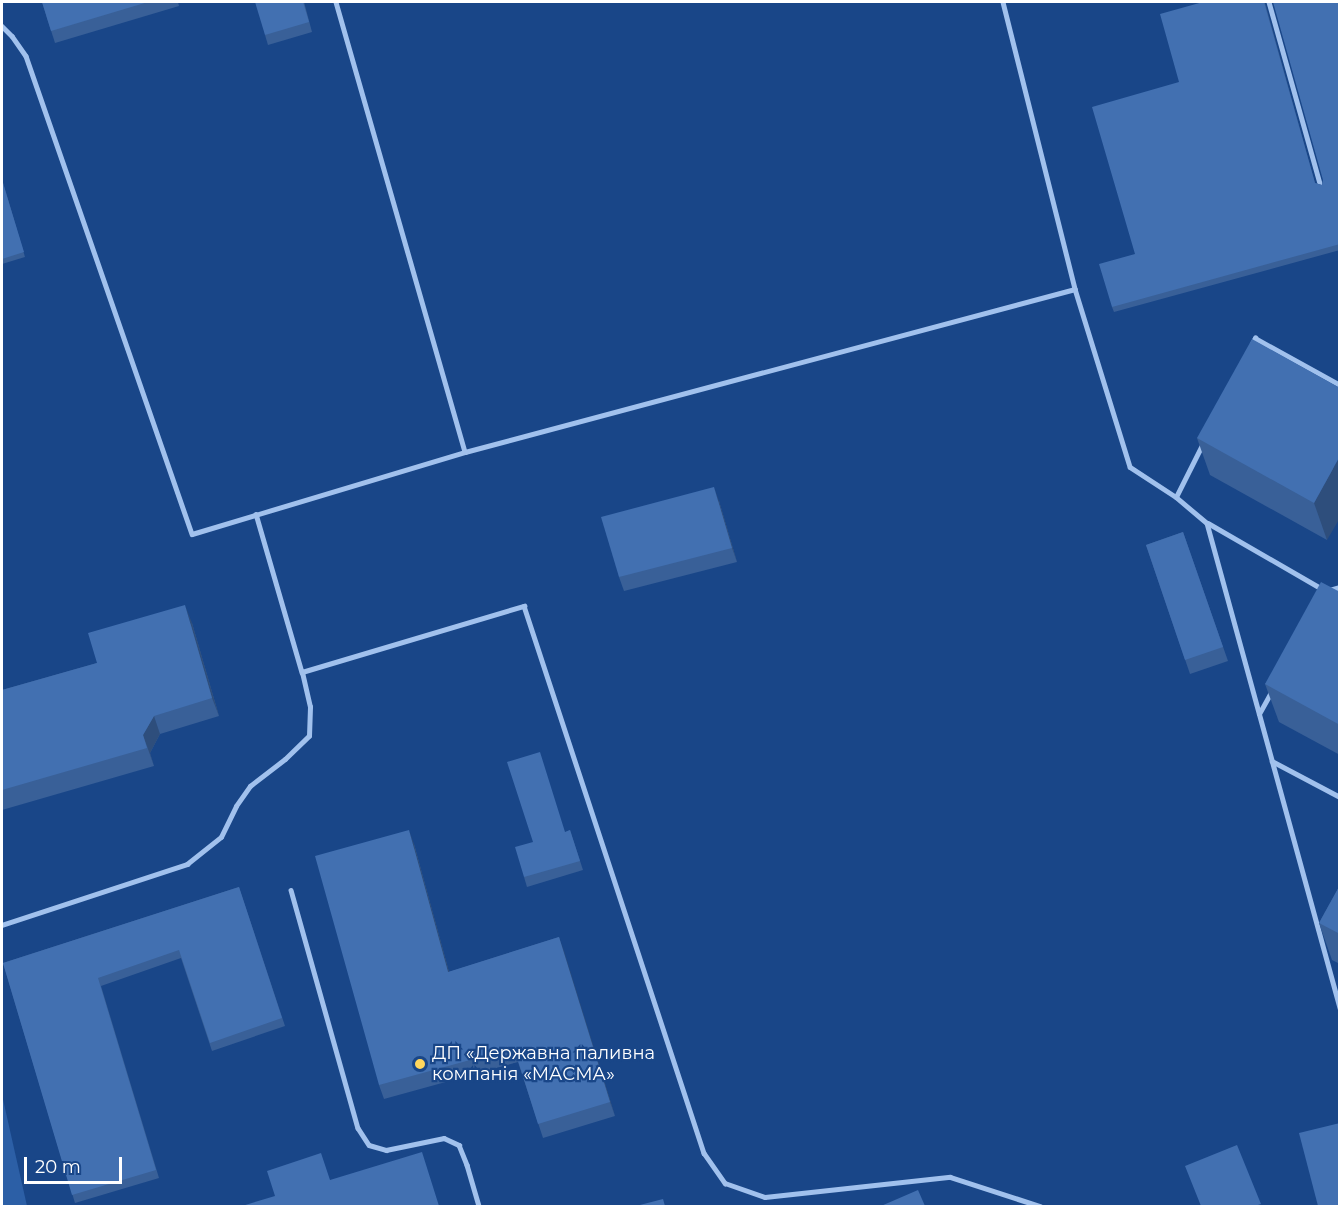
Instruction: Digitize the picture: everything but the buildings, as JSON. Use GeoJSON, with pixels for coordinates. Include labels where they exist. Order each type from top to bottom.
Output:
{"type":"FeatureCollection","features":[{"type":"Feature","properties":{"kind":"lane"},"geometry":{"type":"LineString","coordinates":[[336,2],[465,452]]}},
{"type":"Feature","properties":{"kind":"lane"},"geometry":{"type":"LineString","coordinates":[[1003,2],[1075,289],[1130,467],[1176,496],[1207,523],[1326,591],[1340,587]]}},
{"type":"Feature","properties":{"kind":"lane"},"geometry":{"type":"LineString","coordinates":[[1269,2],[1321,187]]}},
{"type":"Feature","properties":{"kind":"lane"},"geometry":{"type":"LineString","coordinates":[[2,26],[26,56],[192,534],[465,452],[1075,289]]}},
{"type":"Feature","properties":{"kind":"lane"},"geometry":{"type":"LineString","coordinates":[[1250,349],[1255,338],[1340,385]]}},
{"type":"Feature","properties":{"kind":"lane"},"geometry":{"type":"LineString","coordinates":[[1176,496],[1207,433]]}},
{"type":"Feature","properties":{"kind":"lane"},"geometry":{"type":"LineString","coordinates":[[2,925],[187,864],[221,837],[236,806],[250,786],[285,759],[309,736],[310,707],[302,672],[256,514]]}},
{"type":"Feature","properties":{"kind":"lane"},"geometry":{"type":"LineString","coordinates":[[1207,523],[1340,1008]]}},
{"type":"Feature","properties":{"kind":"lane"},"geometry":{"type":"LineString","coordinates":[[1321,601],[1326,591]]}},
{"type":"Feature","properties":{"kind":"lane"},"geometry":{"type":"LineString","coordinates":[[302,672],[524,606],[704,1153],[725,1184],[765,1197],[950,1177],[1040,1206]]}},
{"type":"Feature","properties":{"kind":"lane"},"geometry":{"type":"LineString","coordinates":[[1259,714],[1276,683]]}},
{"type":"Feature","properties":{"kind":"lane"},"geometry":{"type":"LineString","coordinates":[[1272,761],[1340,797]]}},
{"type":"Feature","properties":{"kind":"lane"},"geometry":{"type":"LineString","coordinates":[[291,890],[358,1128],[369,1145],[386,1150],[444,1138],[459,1145],[479,1206]]}},
{"type":"Feature","properties":{"kind":"shaded area"},"geometry":{"type":"Polygon","coordinates":[[[2,1095],[27,1206],[2,1206],[2,1095]]]}},
{"type":"Feature","properties":{"kind":"place","name":"ДП «Державна паливна компанія «МАСМА»"},"geometry":{"type":"Point","coordinates":[420,1064]}}]}
